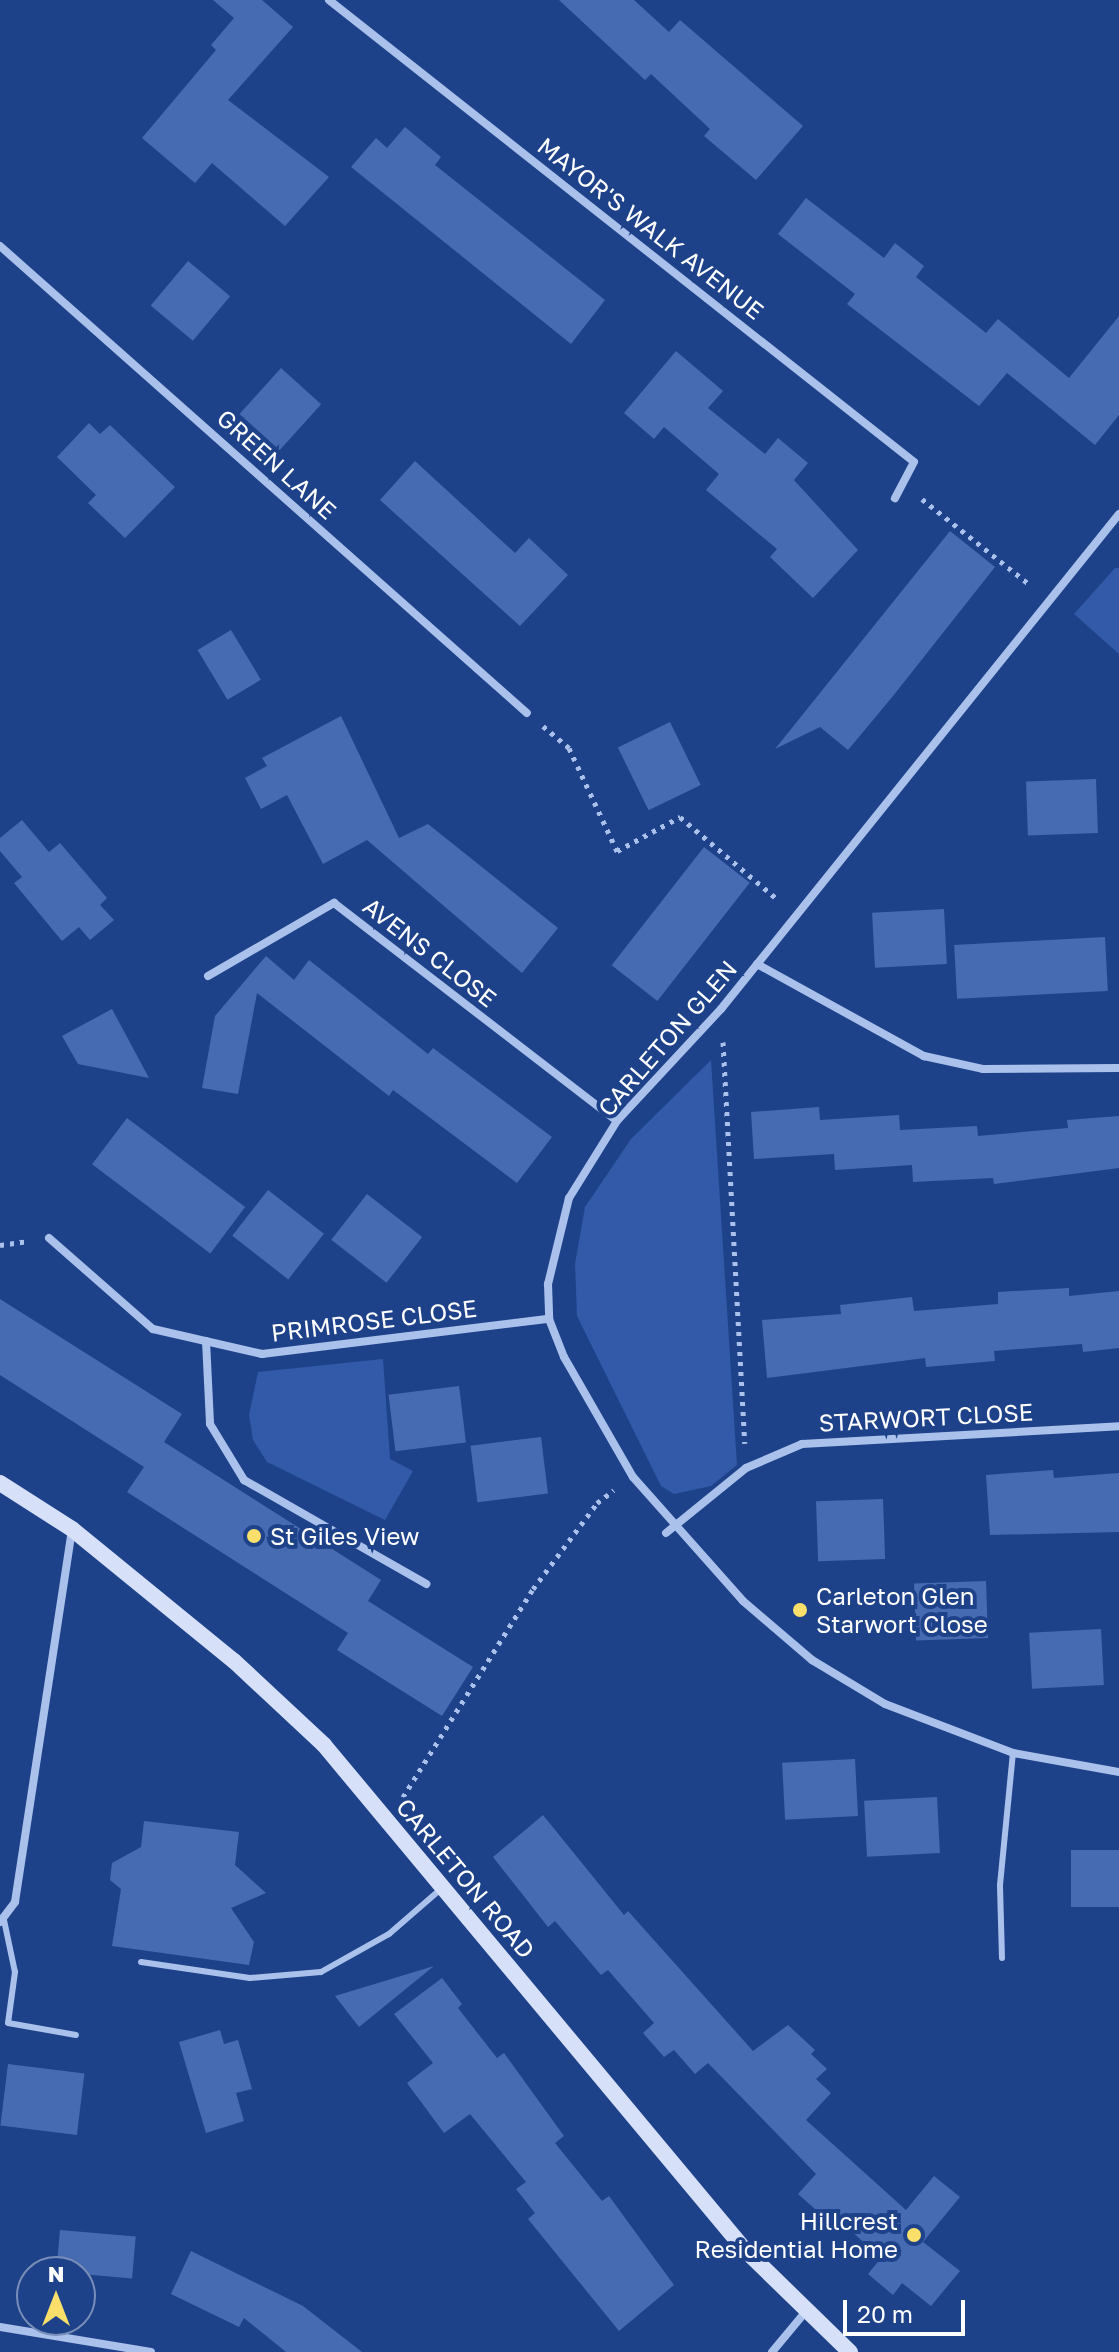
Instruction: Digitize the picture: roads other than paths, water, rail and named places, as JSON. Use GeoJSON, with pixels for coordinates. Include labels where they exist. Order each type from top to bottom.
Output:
{"type":"FeatureCollection","features":[{"type":"Feature","properties":{"kind":"street","name":"MAYOR'S WALK AVENUE"},"geometry":{"type":"LineString","coordinates":[[329,0],[914,462],[895,498]]}},
{"type":"Feature","properties":{"kind":"street","name":"GREEN LANE"},"geometry":{"type":"LineString","coordinates":[[0,246],[527,713]]}},
{"type":"Feature","properties":{"kind":"street","name":"CARLETON GLEN"},"geometry":{"type":"LineString","coordinates":[[549,1319],[554,1244],[569,1198],[617,1121],[721,1009],[1119,514]]}},
{"type":"Feature","properties":{"kind":"street","name":"AVENS CLOSE"},"geometry":{"type":"LineString","coordinates":[[208,976],[334,903],[617,1121]]}},
{"type":"Feature","properties":{"kind":"street"},"geometry":{"type":"LineString","coordinates":[[757,964],[924,1056],[983,1069],[1119,1068]]}},
{"type":"Feature","properties":{"kind":"street","name":"PRIMROSE CLOSE"},"geometry":{"type":"LineString","coordinates":[[49,1238],[153,1329],[262,1354],[549,1319]]}},
{"type":"Feature","properties":{"kind":"street"},"geometry":{"type":"LineString","coordinates":[[549,1319],[633,1477],[670,1530],[743,1601],[812,1660],[885,1704],[1013,1753],[1119,1772]]}},
{"type":"Feature","properties":{"kind":"street"},"geometry":{"type":"LineString","coordinates":[[206,1341],[210,1424],[244,1480],[426,1584]]}},
{"type":"Feature","properties":{"kind":"street","name":"STARWORT CLOSE"},"geometry":{"type":"LineString","coordinates":[[670,1530],[746,1468],[802,1444],[1119,1426]]}},
{"type":"Feature","properties":{"kind":"street","name":"CARLETON ROAD"},"geometry":{"type":"LineString","coordinates":[[0,1483],[72,1529],[234,1661],[324,1745],[744,2249],[850,2352]]}},
{"type":"Feature","properties":{"kind":"street"},"geometry":{"type":"LineString","coordinates":[[2,1921],[15,1902],[72,1529]]}},
{"type":"Feature","properties":{"kind":"street"},"geometry":{"type":"LineString","coordinates":[[772,2352],[807,2310]]}},
{"type":"Feature","properties":{"kind":"street"},"geometry":{"type":"LineString","coordinates":[[0,2327],[151,2352]]}},
{"type":"Feature","properties":{"kind":"lane"},"geometry":{"type":"LineString","coordinates":[[1002,1958],[1000,1885],[1013,1753]]}},
{"type":"Feature","properties":{"kind":"lane"},"geometry":{"type":"LineString","coordinates":[[141,1962],[250,1978],[321,1972],[389,1934],[443,1888]]}},
{"type":"Feature","properties":{"kind":"lane"},"geometry":{"type":"LineString","coordinates":[[2,1921],[15,1972],[8,2023],[76,2035]]}},
{"type":"Feature","properties":{"kind":"place","name":"St Giles View"},"geometry":{"type":"Point","coordinates":[254,1536]}},
{"type":"Feature","properties":{"kind":"place","name":"Carleton Glen Starwort Close"},"geometry":{"type":"Point","coordinates":[800,1610]}},
{"type":"Feature","properties":{"kind":"place","name":"Hillcrest Residential Home"},"geometry":{"type":"Point","coordinates":[914,2235]}}]}
